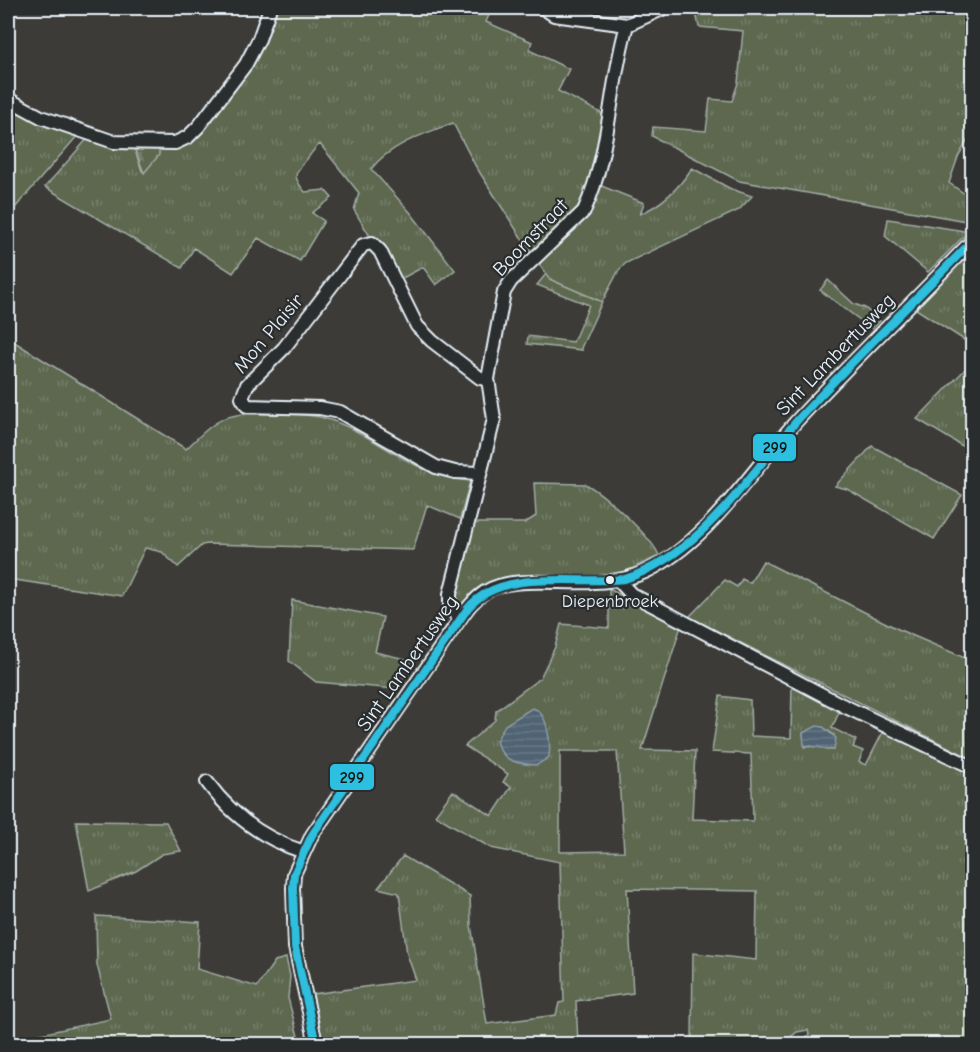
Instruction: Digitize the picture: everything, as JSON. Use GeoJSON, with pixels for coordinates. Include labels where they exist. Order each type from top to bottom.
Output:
{"type":"FeatureCollection","features":[{"type":"Feature","properties":{"kind":"street"},"geometry":{"type":"LineString","coordinates":[[8,99],[41,117],[114,142],[175,143],[188,137],[199,126],[246,64],[259,39],[270,8]]}},
{"type":"Feature","properties":{"kind":"street"},"geometry":{"type":"LineString","coordinates":[[543,8],[554,15],[627,25],[664,8]]}},
{"type":"Feature","properties":{"kind":"street","name":"Boomstraat"},"geometry":{"type":"LineString","coordinates":[[460,619],[450,608],[450,594],[494,419],[488,379],[504,292],[511,281],[576,221],[591,196],[610,120],[619,53],[627,25]]}},
{"type":"Feature","properties":{"kind":"street","name":"Sint Lambertusweg"},"geometry":{"type":"LineString","coordinates":[[316,1044],[295,946],[294,874],[304,852],[460,619],[485,592],[502,585],[620,582],[669,559],[694,540],[803,413],[972,241]]}},
{"type":"Feature","properties":{"kind":"street","name":"Mon Plaisir"},"geometry":{"type":"LineString","coordinates":[[480,473],[455,472],[436,467],[340,412],[320,408],[247,406],[242,398],[247,385],[284,348],[363,245],[372,243],[400,290],[417,326],[448,354],[480,378],[488,379]]}},
{"type":"Feature","properties":{"kind":"street"},"geometry":{"type":"LineString","coordinates":[[620,582],[631,594],[842,705],[972,767]]}},
{"type":"Feature","properties":{"kind":"street"},"geometry":{"type":"LineString","coordinates":[[207,782],[224,806],[249,827],[304,852]]}},
{"type":"Feature","properties":{"kind":"green space"},"geometry":{"type":"Polygon","coordinates":[[[272,8],[492,8],[486,22],[532,42],[529,50],[569,69],[558,91],[603,114],[588,186],[573,215],[531,253],[475,165],[453,123],[398,146],[371,169],[410,212],[455,270],[436,285],[423,267],[397,281],[354,210],[359,193],[320,144],[297,171],[296,178],[305,192],[325,190],[332,198],[312,213],[324,221],[300,261],[258,238],[233,273],[194,248],[182,268],[45,187],[88,138],[134,147],[142,171],[159,146],[187,139],[231,88],[272,8]]]}},
{"type":"Feature","properties":{"kind":"green space"},"geometry":{"type":"Polygon","coordinates":[[[695,8],[972,8],[972,132],[958,157],[949,183],[972,199],[972,222],[739,181],[652,136],[653,127],[706,131],[710,99],[732,101],[738,83],[743,31],[699,27],[695,8]]]}},
{"type":"Feature","properties":{"kind":"green space"},"geometry":{"type":"Polygon","coordinates":[[[8,106],[78,135],[8,216],[8,106]]]}},
{"type":"Feature","properties":{"kind":"green space"},"geometry":{"type":"Polygon","coordinates":[[[159,146],[159,155],[144,173],[134,147],[159,146]]]}},
{"type":"Feature","properties":{"kind":"green space"},"geometry":{"type":"Polygon","coordinates":[[[692,168],[731,189],[752,196],[739,210],[626,263],[619,270],[602,302],[549,279],[537,261],[566,236],[581,219],[599,185],[644,203],[640,214],[670,195],[692,168]]]}},
{"type":"Feature","properties":{"kind":"green space"},"geometry":{"type":"Polygon","coordinates":[[[888,219],[964,231],[966,234],[928,272],[885,236],[888,219]]]}},
{"type":"Feature","properties":{"kind":"green space"},"geometry":{"type":"Polygon","coordinates":[[[972,248],[972,345],[913,307],[972,248]]]}},
{"type":"Feature","properties":{"kind":"green space"},"geometry":{"type":"Polygon","coordinates":[[[546,274],[549,279],[602,302],[582,350],[527,344],[528,336],[573,342],[589,305],[537,285],[546,274]]]}},
{"type":"Feature","properties":{"kind":"green space"},"geometry":{"type":"Polygon","coordinates":[[[828,280],[854,304],[865,308],[880,321],[872,329],[820,290],[828,280]]]}},
{"type":"Feature","properties":{"kind":"green space"},"geometry":{"type":"Polygon","coordinates":[[[8,338],[186,449],[207,429],[224,418],[244,414],[306,415],[324,418],[343,425],[430,472],[470,481],[460,519],[427,505],[413,550],[208,544],[202,545],[178,567],[162,552],[145,548],[122,596],[8,579],[8,338]]]}},
{"type":"Feature","properties":{"kind":"green space"},"geometry":{"type":"Polygon","coordinates":[[[972,362],[972,452],[917,419],[972,362]]]}},
{"type":"Feature","properties":{"kind":"green space"},"geometry":{"type":"Polygon","coordinates":[[[872,446],[962,495],[934,539],[847,489],[835,486],[872,446]]]}},
{"type":"Feature","properties":{"kind":"green space"},"geometry":{"type":"Polygon","coordinates":[[[534,483],[585,484],[593,488],[638,528],[659,556],[618,575],[509,579],[458,612],[454,609],[473,523],[525,523],[536,516],[534,483]]]}},
{"type":"Feature","properties":{"kind":"green space"},"geometry":{"type":"Polygon","coordinates":[[[763,561],[902,631],[972,661],[972,759],[689,617],[725,580],[737,587],[742,579],[750,583],[763,561]]]}},
{"type":"Feature","properties":{"kind":"green space"},"geometry":{"type":"Polygon","coordinates":[[[609,589],[681,626],[642,750],[695,751],[692,819],[753,821],[751,754],[712,752],[720,696],[750,700],[751,736],[791,738],[792,683],[841,708],[832,728],[856,740],[853,747],[863,751],[859,762],[866,765],[884,730],[972,774],[972,1044],[797,1044],[809,1035],[808,1030],[797,1032],[782,1044],[692,1044],[693,953],[756,960],[757,891],[627,889],[633,993],[576,1001],[578,1044],[323,1044],[313,994],[416,980],[407,954],[399,893],[378,888],[403,856],[470,896],[471,925],[487,1024],[556,1015],[559,1003],[564,1002],[560,862],[491,848],[435,815],[453,791],[492,816],[511,787],[503,782],[508,774],[465,746],[495,720],[496,711],[540,678],[555,647],[561,624],[609,628],[609,589]],[[823,727],[803,733],[805,747],[821,746],[827,750],[834,750],[834,735],[823,727]],[[560,751],[560,852],[624,851],[617,751],[560,751]]]}},
{"type":"Feature","properties":{"kind":"green space"},"geometry":{"type":"Polygon","coordinates":[[[292,600],[383,617],[375,652],[414,661],[396,689],[316,682],[289,661],[292,600]]]}},
{"type":"Feature","properties":{"kind":"green space"},"geometry":{"type":"Polygon","coordinates":[[[76,821],[166,822],[181,851],[162,854],[136,871],[89,891],[76,821]]]}},
{"type":"Feature","properties":{"kind":"green space"},"geometry":{"type":"Polygon","coordinates":[[[96,916],[200,922],[197,969],[257,987],[275,961],[286,958],[290,976],[288,998],[300,1044],[8,1044],[8,1041],[111,1019],[97,965],[96,916]]]}},
{"type":"Feature","properties":{"kind":"water"},"geometry":{"type":"Polygon","coordinates":[[[532,708],[542,715],[545,721],[549,744],[549,757],[537,765],[517,763],[507,758],[496,741],[505,725],[532,708]]]}},
{"type":"Feature","properties":{"kind":"water"},"geometry":{"type":"Polygon","coordinates":[[[817,726],[823,727],[836,738],[834,750],[804,745],[803,733],[817,726]]]}},
{"type":"Feature","properties":{"kind":"transit line","name":"299"},"geometry":{"type":"LineString","coordinates":[[316,1044],[295,947],[294,874],[312,835],[468,608],[483,595],[500,587],[520,582],[625,579],[653,567],[679,550],[724,508],[803,414],[972,241]]}},
{"type":"Feature","properties":{"kind":"place","name":"Diepenbroek"},"geometry":{"type":"Point","coordinates":[610,580]}}]}
